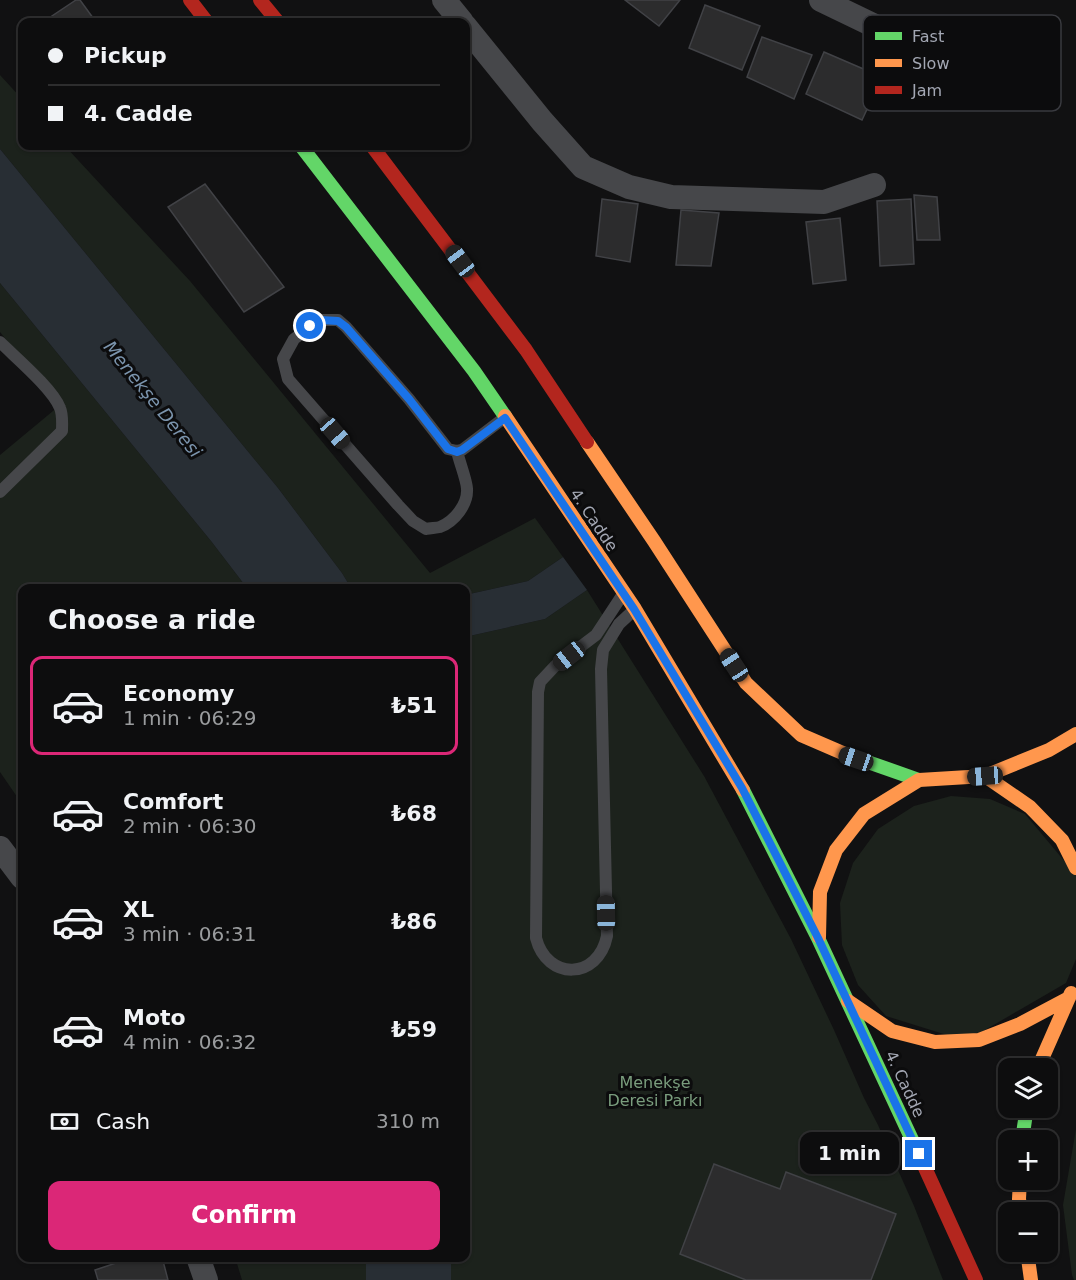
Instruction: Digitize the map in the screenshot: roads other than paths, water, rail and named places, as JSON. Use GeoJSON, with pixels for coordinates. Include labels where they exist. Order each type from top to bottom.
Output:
{"type":"FeatureCollection","features":[{"type":"Feature","properties":{"kind":"main road"},"geometry":{"type":"LineString","coordinates":[[190,0],[204,18]]}},
{"type":"Feature","properties":{"kind":"main road"},"geometry":{"type":"LineString","coordinates":[[260,0],[275,18]]}},
{"type":"Feature","properties":{"kind":"main road","name":"4. Cadde"},"geometry":{"type":"LineString","coordinates":[[304,150],[474,371],[634,609],[742,788],[848,1001],[976,1280]]}},
{"type":"Feature","properties":{"kind":"main road"},"geometry":{"type":"LineString","coordinates":[[375,150],[526,350],[746,683],[801,735],[836,752],[919,780],[985,776],[1049,750],[1076,734]]}},
{"type":"Feature","properties":{"kind":"main road"},"geometry":{"type":"LineString","coordinates":[[985,776],[1030,807],[1062,840],[1076,868]]}},
{"type":"Feature","properties":{"kind":"main road"},"geometry":{"type":"LineString","coordinates":[[818,938],[820,892],[836,850],[864,814],[919,780]]}},
{"type":"Feature","properties":{"kind":"main road"},"geometry":{"type":"LineString","coordinates":[[1042,1058],[1076,981]]}},
{"type":"Feature","properties":{"kind":"main road"},"geometry":{"type":"LineString","coordinates":[[848,1001],[892,1031],[935,1042],[979,1040],[1020,1024],[1068,998]]}},
{"type":"Feature","properties":{"kind":"main road"},"geometry":{"type":"LineString","coordinates":[[1029,1262],[1031,1280]]}},
{"type":"Feature","properties":{"kind":"street"},"geometry":{"type":"LineString","coordinates":[[444,0],[459,18]]}},
{"type":"Feature","properties":{"kind":"street"},"geometry":{"type":"LineString","coordinates":[[821,0],[863,20]]}},
{"type":"Feature","properties":{"kind":"street"},"geometry":{"type":"LineString","coordinates":[[470,31],[542,121],[583,167],[629,187],[672,197],[824,202],[873,186]]}},
{"type":"Feature","properties":{"kind":"street"},"geometry":{"type":"LineString","coordinates":[[0,848],[18,872]]}},
{"type":"Feature","properties":{"kind":"street"},"geometry":{"type":"LineString","coordinates":[[200,1262],[206,1280]]}},
{"type":"Feature","properties":{"kind":"lane"},"geometry":{"type":"LineString","coordinates":[[457,452],[467,488],[464,507],[441,526],[426,529],[413,521],[398,505],[288,379],[283,359],[294,339],[320,320],[338,321],[346,327],[409,399],[448,449],[457,452],[462,450],[505,418]]}},
{"type":"Feature","properties":{"kind":"lane"},"geometry":{"type":"LineString","coordinates":[[0,342],[55,398],[60,408],[62,431],[0,492]]}},
{"type":"Feature","properties":{"kind":"lane"},"geometry":{"type":"LineString","coordinates":[[623,593],[596,635],[555,666],[540,682],[538,692],[536,938],[538,947],[545,958],[555,966],[566,969],[589,965],[603,950],[607,936],[601,669],[603,650],[620,624],[634,609]]}},
{"type":"Feature","properties":{"kind":"water","name":"Menekşe Deresi"},"geometry":{"type":"Polygon","coordinates":[[[0,149],[278,488],[349,584],[244,584],[0,283],[0,149]]]}},
{"type":"Feature","properties":{"kind":"water"},"geometry":{"type":"Polygon","coordinates":[[[563,557],[587,590],[545,619],[470,636],[470,594],[528,581],[563,557]]]}},
{"type":"Feature","properties":{"kind":"water"},"geometry":{"type":"Polygon","coordinates":[[[366,1262],[451,1262],[451,1280],[366,1280],[366,1262]]]}},
{"type":"Feature","properties":{"kind":"park label","name":"Menekşe Deresi Parkı"},"geometry":{"type":"Point","coordinates":[655,1091]}}]}
